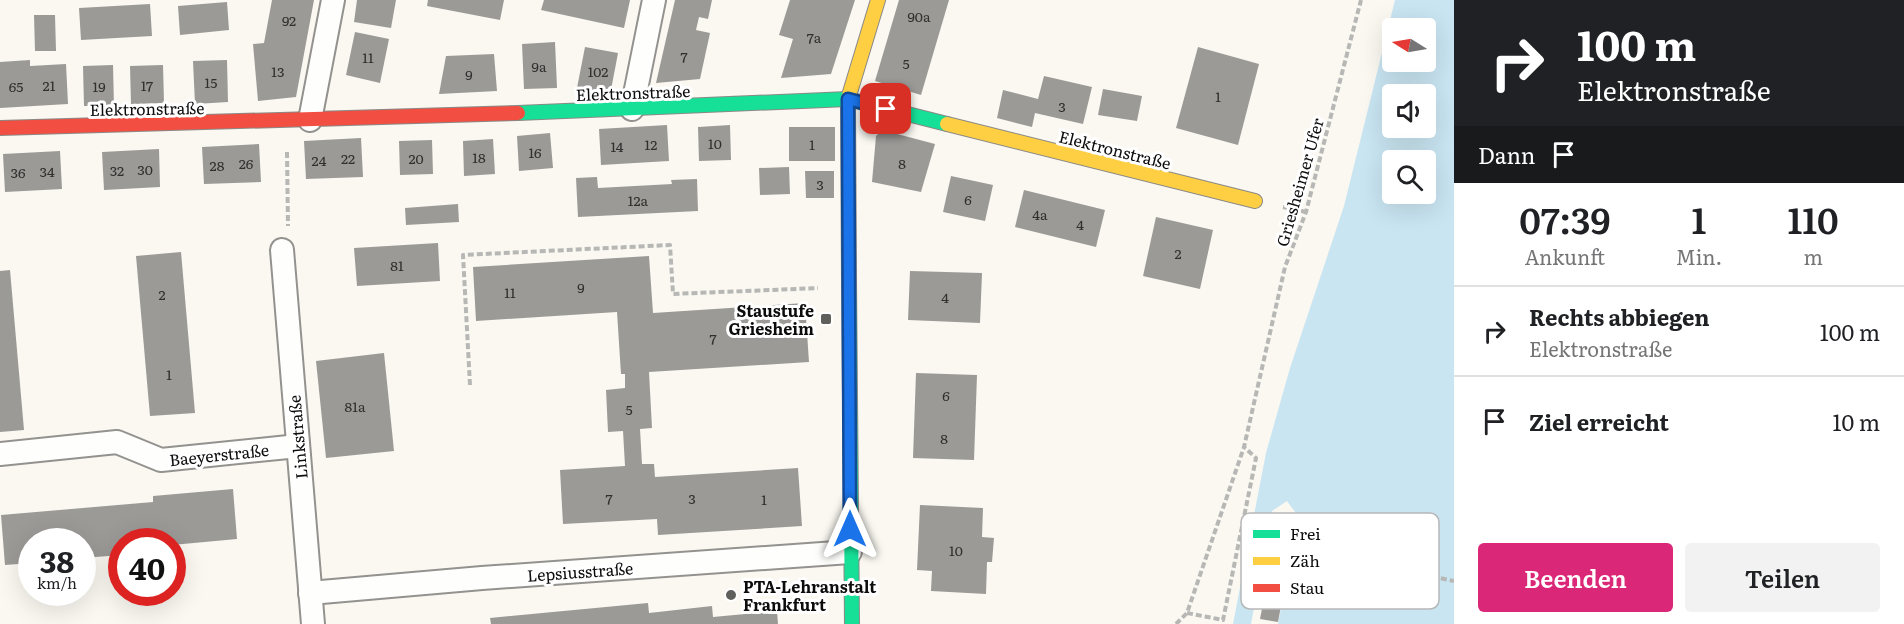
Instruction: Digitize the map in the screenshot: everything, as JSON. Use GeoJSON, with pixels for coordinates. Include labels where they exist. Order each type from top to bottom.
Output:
{"type":"FeatureCollection","features":[{"type":"Feature","properties":{"kind":"street"},"geometry":{"type":"LineString","coordinates":[[310,120],[333,0]]}},
{"type":"Feature","properties":{"kind":"street"},"geometry":{"type":"LineString","coordinates":[[632,109],[654,0]]}},
{"type":"Feature","properties":{"kind":"street"},"geometry":{"type":"LineString","coordinates":[[852,624],[848,99],[878,0]]}},
{"type":"Feature","properties":{"kind":"street","name":"Elektronstraße"},"geometry":{"type":"LineString","coordinates":[[0,128],[287,121],[848,99],[1255,201]]}},
{"type":"Feature","properties":{"kind":"street","name":"Linkstraße"},"geometry":{"type":"LineString","coordinates":[[282,250],[313,624]]}},
{"type":"Feature","properties":{"kind":"street","name":"Baeyerstraße"},"geometry":{"type":"LineString","coordinates":[[0,454],[117,442],[161,460],[298,447]]}},
{"type":"Feature","properties":{"kind":"street","name":"Lepsiusstraße"},"geometry":{"type":"LineString","coordinates":[[310,593],[494,577],[850,552]]}},
{"type":"Feature","properties":{"kind":"path","name":"Griesheimer Ufer"},"geometry":{"type":"LineString","coordinates":[[1187,613],[1244,447],[1285,267],[1306,212],[1361,0]]}},
{"type":"Feature","properties":{"kind":"path"},"geometry":{"type":"LineString","coordinates":[[282,250],[288,224],[287,121]]}},
{"type":"Feature","properties":{"kind":"path"},"geometry":{"type":"LineString","coordinates":[[470,385],[463,255],[670,245],[673,294],[849,287]]}},
{"type":"Feature","properties":{"kind":"path"},"geometry":{"type":"LineString","coordinates":[[1243,513],[1256,458],[1244,447]]}},
{"type":"Feature","properties":{"kind":"path"},"geometry":{"type":"LineString","coordinates":[[1176,624],[1187,613],[1223,620],[1241,524]]}},
{"type":"Feature","properties":{"kind":"path"},"geometry":{"type":"LineString","coordinates":[[1439,578],[1454,581]]}},
{"type":"Feature","properties":{"kind":"water"},"geometry":{"type":"Polygon","coordinates":[[[1395,0],[1454,0],[1454,624],[1278,624],[1281,609],[1439,609],[1439,513],[1296,513],[1287,501],[1272,513],[1254,513],[1266,453],[1290,368],[1344,206],[1382,53],[1382,72],[1436,72],[1436,18],[1391,18],[1395,0]]]}},
{"type":"Feature","properties":{"kind":"water"},"geometry":{"type":"Polygon","coordinates":[[[1241,583],[1241,609],[1254,609],[1251,624],[1233,624],[1241,583]]]}},
{"type":"Feature","properties":{"kind":"building"},"geometry":{"type":"Polygon","coordinates":[[[272,0],[314,0],[296,97],[258,101],[253,44],[264,43],[272,0]]]}},
{"type":"Feature","properties":{"kind":"building"},"geometry":{"type":"Polygon","coordinates":[[[357,0],[396,0],[391,28],[354,22],[357,0]]]}},
{"type":"Feature","properties":{"kind":"building"},"geometry":{"type":"Polygon","coordinates":[[[428,0],[504,0],[500,20],[427,6],[428,0]]]}},
{"type":"Feature","properties":{"kind":"building"},"geometry":{"type":"Polygon","coordinates":[[[544,0],[630,0],[624,28],[541,10],[544,0]]]}},
{"type":"Feature","properties":{"kind":"building"},"geometry":{"type":"Polygon","coordinates":[[[675,0],[712,0],[708,19],[699,17],[696,30],[710,33],[700,79],[656,83],[675,0]]]}},
{"type":"Feature","properties":{"kind":"building"},"geometry":{"type":"Polygon","coordinates":[[[790,0],[855,0],[831,74],[781,78],[793,39],[779,35],[790,0]]]}},
{"type":"Feature","properties":{"kind":"building"},"geometry":{"type":"Polygon","coordinates":[[[899,0],[949,0],[921,95],[875,81],[899,0]]]}},
{"type":"Feature","properties":{"kind":"building"},"geometry":{"type":"Polygon","coordinates":[[[227,2],[229,30],[180,35],[178,6],[227,2]]]}},
{"type":"Feature","properties":{"kind":"building"},"geometry":{"type":"Polygon","coordinates":[[[150,4],[152,36],[81,40],[79,8],[150,4]]]}},
{"type":"Feature","properties":{"kind":"building"},"geometry":{"type":"Polygon","coordinates":[[[34,15],[55,15],[56,51],[35,51],[34,15]]]}},
{"type":"Feature","properties":{"kind":"building"},"geometry":{"type":"Polygon","coordinates":[[[355,32],[389,39],[380,83],[346,75],[355,32]]]}},
{"type":"Feature","properties":{"kind":"building"},"geometry":{"type":"Polygon","coordinates":[[[555,42],[557,88],[524,89],[522,44],[555,42]]]}},
{"type":"Feature","properties":{"kind":"building"},"geometry":{"type":"Polygon","coordinates":[[[585,47],[618,53],[611,90],[576,93],[585,47]]]}},
{"type":"Feature","properties":{"kind":"building"},"geometry":{"type":"Polygon","coordinates":[[[1198,47],[1259,64],[1238,145],[1176,128],[1198,47]]]}},
{"type":"Feature","properties":{"kind":"building"},"geometry":{"type":"Polygon","coordinates":[[[494,54],[497,91],[439,94],[446,56],[494,54]]]}},
{"type":"Feature","properties":{"kind":"building"},"geometry":{"type":"Polygon","coordinates":[[[30,60],[30,66],[66,64],[68,104],[0,108],[0,62],[30,60]]]}},
{"type":"Feature","properties":{"kind":"building"},"geometry":{"type":"Polygon","coordinates":[[[227,60],[228,102],[195,104],[193,61],[227,60]]]}},
{"type":"Feature","properties":{"kind":"building"},"geometry":{"type":"Polygon","coordinates":[[[113,65],[114,106],[84,106],[83,66],[113,65]]]}},
{"type":"Feature","properties":{"kind":"building"},"geometry":{"type":"Polygon","coordinates":[[[163,65],[164,103],[131,104],[130,66],[163,65]]]}},
{"type":"Feature","properties":{"kind":"building"},"geometry":{"type":"Polygon","coordinates":[[[1044,76],[1092,87],[1083,124],[1035,113],[1032,127],[997,118],[1003,90],[1038,99],[1044,76]]]}},
{"type":"Feature","properties":{"kind":"building"},"geometry":{"type":"Polygon","coordinates":[[[1103,89],[1142,96],[1137,121],[1098,115],[1103,89]]]}},
{"type":"Feature","properties":{"kind":"building"},"geometry":{"type":"Polygon","coordinates":[[[667,125],[669,161],[601,165],[599,129],[667,125]]]}},
{"type":"Feature","properties":{"kind":"building"},"geometry":{"type":"Polygon","coordinates":[[[730,125],[731,160],[699,161],[698,127],[730,125]]]}},
{"type":"Feature","properties":{"kind":"building"},"geometry":{"type":"Polygon","coordinates":[[[789,127],[835,127],[835,161],[789,161],[789,127]]]}},
{"type":"Feature","properties":{"kind":"building"},"geometry":{"type":"Polygon","coordinates":[[[882,130],[935,144],[921,192],[872,182],[876,136],[882,130]]]}},
{"type":"Feature","properties":{"kind":"building"},"geometry":{"type":"Polygon","coordinates":[[[550,133],[553,168],[519,171],[517,136],[550,133]]]}},
{"type":"Feature","properties":{"kind":"building"},"geometry":{"type":"Polygon","coordinates":[[[361,138],[363,177],[306,179],[304,141],[361,138]]]}},
{"type":"Feature","properties":{"kind":"building"},"geometry":{"type":"Polygon","coordinates":[[[493,139],[495,174],[464,176],[463,141],[493,139]]]}},
{"type":"Feature","properties":{"kind":"building"},"geometry":{"type":"Polygon","coordinates":[[[432,140],[433,174],[400,175],[399,141],[432,140]]]}},
{"type":"Feature","properties":{"kind":"building"},"geometry":{"type":"Polygon","coordinates":[[[259,144],[261,182],[204,184],[202,147],[259,144]]]}},
{"type":"Feature","properties":{"kind":"building"},"geometry":{"type":"Polygon","coordinates":[[[159,149],[160,187],[104,190],[102,152],[159,149]]]}},
{"type":"Feature","properties":{"kind":"building"},"geometry":{"type":"Polygon","coordinates":[[[60,151],[62,189],[5,192],[3,154],[60,151]]]}},
{"type":"Feature","properties":{"kind":"building"},"geometry":{"type":"Polygon","coordinates":[[[789,167],[790,194],[760,195],[759,168],[789,167]]]}},
{"type":"Feature","properties":{"kind":"building"},"geometry":{"type":"Polygon","coordinates":[[[805,171],[834,171],[834,198],[806,198],[805,171]]]}},
{"type":"Feature","properties":{"kind":"building"},"geometry":{"type":"Polygon","coordinates":[[[951,176],[993,185],[985,221],[943,212],[951,176]]]}},
{"type":"Feature","properties":{"kind":"building"},"geometry":{"type":"Polygon","coordinates":[[[597,177],[598,188],[672,184],[671,180],[697,179],[698,211],[578,217],[576,178],[597,177]]]}},
{"type":"Feature","properties":{"kind":"building"},"geometry":{"type":"Polygon","coordinates":[[[1024,190],[1105,210],[1096,247],[1015,227],[1024,190]]]}},
{"type":"Feature","properties":{"kind":"building"},"geometry":{"type":"Polygon","coordinates":[[[458,204],[459,222],[406,225],[405,208],[458,204]]]}},
{"type":"Feature","properties":{"kind":"building"},"geometry":{"type":"Polygon","coordinates":[[[1156,217],[1213,230],[1200,289],[1143,276],[1156,217]]]}},
{"type":"Feature","properties":{"kind":"building"},"geometry":{"type":"Polygon","coordinates":[[[438,243],[440,281],[357,286],[354,248],[438,243]]]}},
{"type":"Feature","properties":{"kind":"building"},"geometry":{"type":"Polygon","coordinates":[[[181,252],[195,413],[150,416],[136,256],[181,252]]]}},
{"type":"Feature","properties":{"kind":"building"},"geometry":{"type":"Polygon","coordinates":[[[649,256],[653,313],[805,303],[809,362],[649,372],[652,428],[640,429],[642,464],[654,464],[655,477],[798,468],[802,526],[658,535],[657,519],[563,524],[560,470],[625,466],[623,431],[608,432],[606,390],[625,388],[625,374],[621,374],[617,312],[476,321],[473,267],[649,256]]]}},
{"type":"Feature","properties":{"kind":"building"},"geometry":{"type":"Polygon","coordinates":[[[10,270],[24,430],[0,432],[0,271],[10,270]]]}},
{"type":"Feature","properties":{"kind":"building"},"geometry":{"type":"Polygon","coordinates":[[[910,271],[982,273],[980,323],[908,320],[910,271]]]}},
{"type":"Feature","properties":{"kind":"building"},"geometry":{"type":"Polygon","coordinates":[[[384,353],[394,451],[326,458],[316,361],[384,353]]]}},
{"type":"Feature","properties":{"kind":"building"},"geometry":{"type":"Polygon","coordinates":[[[916,373],[977,375],[974,460],[913,458],[916,373]]]}},
{"type":"Feature","properties":{"kind":"building"},"geometry":{"type":"Polygon","coordinates":[[[233,489],[237,539],[186,544],[186,528],[108,528],[108,556],[96,557],[96,528],[18,528],[18,564],[5,565],[1,515],[153,502],[153,496],[233,489]]]}},
{"type":"Feature","properties":{"kind":"building"},"geometry":{"type":"Polygon","coordinates":[[[920,505],[983,508],[982,537],[994,538],[992,562],[987,562],[986,594],[931,591],[932,571],[917,570],[920,505]]]}},
{"type":"Feature","properties":{"kind":"building"},"geometry":{"type":"Polygon","coordinates":[[[648,603],[649,613],[712,606],[713,617],[777,611],[778,624],[491,624],[490,618],[648,603]]]}},
{"type":"Feature","properties":{"kind":"building"},"geometry":{"type":"Polygon","coordinates":[[[1262,609],[1280,609],[1278,622],[1260,619],[1262,609]]]}},
{"type":"Feature","properties":{"kind":"traffic: fast"},"geometry":{"type":"LineString","coordinates":[[518,113],[848,99],[947,124]]}},
{"type":"Feature","properties":{"kind":"traffic: fast"},"geometry":{"type":"LineString","coordinates":[[849,282],[852,624]]}},
{"type":"Feature","properties":{"kind":"traffic: slow"},"geometry":{"type":"LineString","coordinates":[[849,282],[848,99],[878,0]]}},
{"type":"Feature","properties":{"kind":"traffic: slow"},"geometry":{"type":"LineString","coordinates":[[947,124],[1255,201]]}},
{"type":"Feature","properties":{"kind":"traffic: jam"},"geometry":{"type":"LineString","coordinates":[[0,128],[518,113]]}},
{"type":"Feature","properties":{"kind":"place","name":"Staustufe Griesheim"},"geometry":{"type":"Point","coordinates":[826,319]}},
{"type":"Feature","properties":{"kind":"place","name":"PTA-Lehranstalt Frankfurt"},"geometry":{"type":"Point","coordinates":[731,595]}},
{"type":"Feature","properties":{"kind":"route"},"geometry":{"type":"LineString","coordinates":[[850,529],[848,99],[886,109]]}}]}
